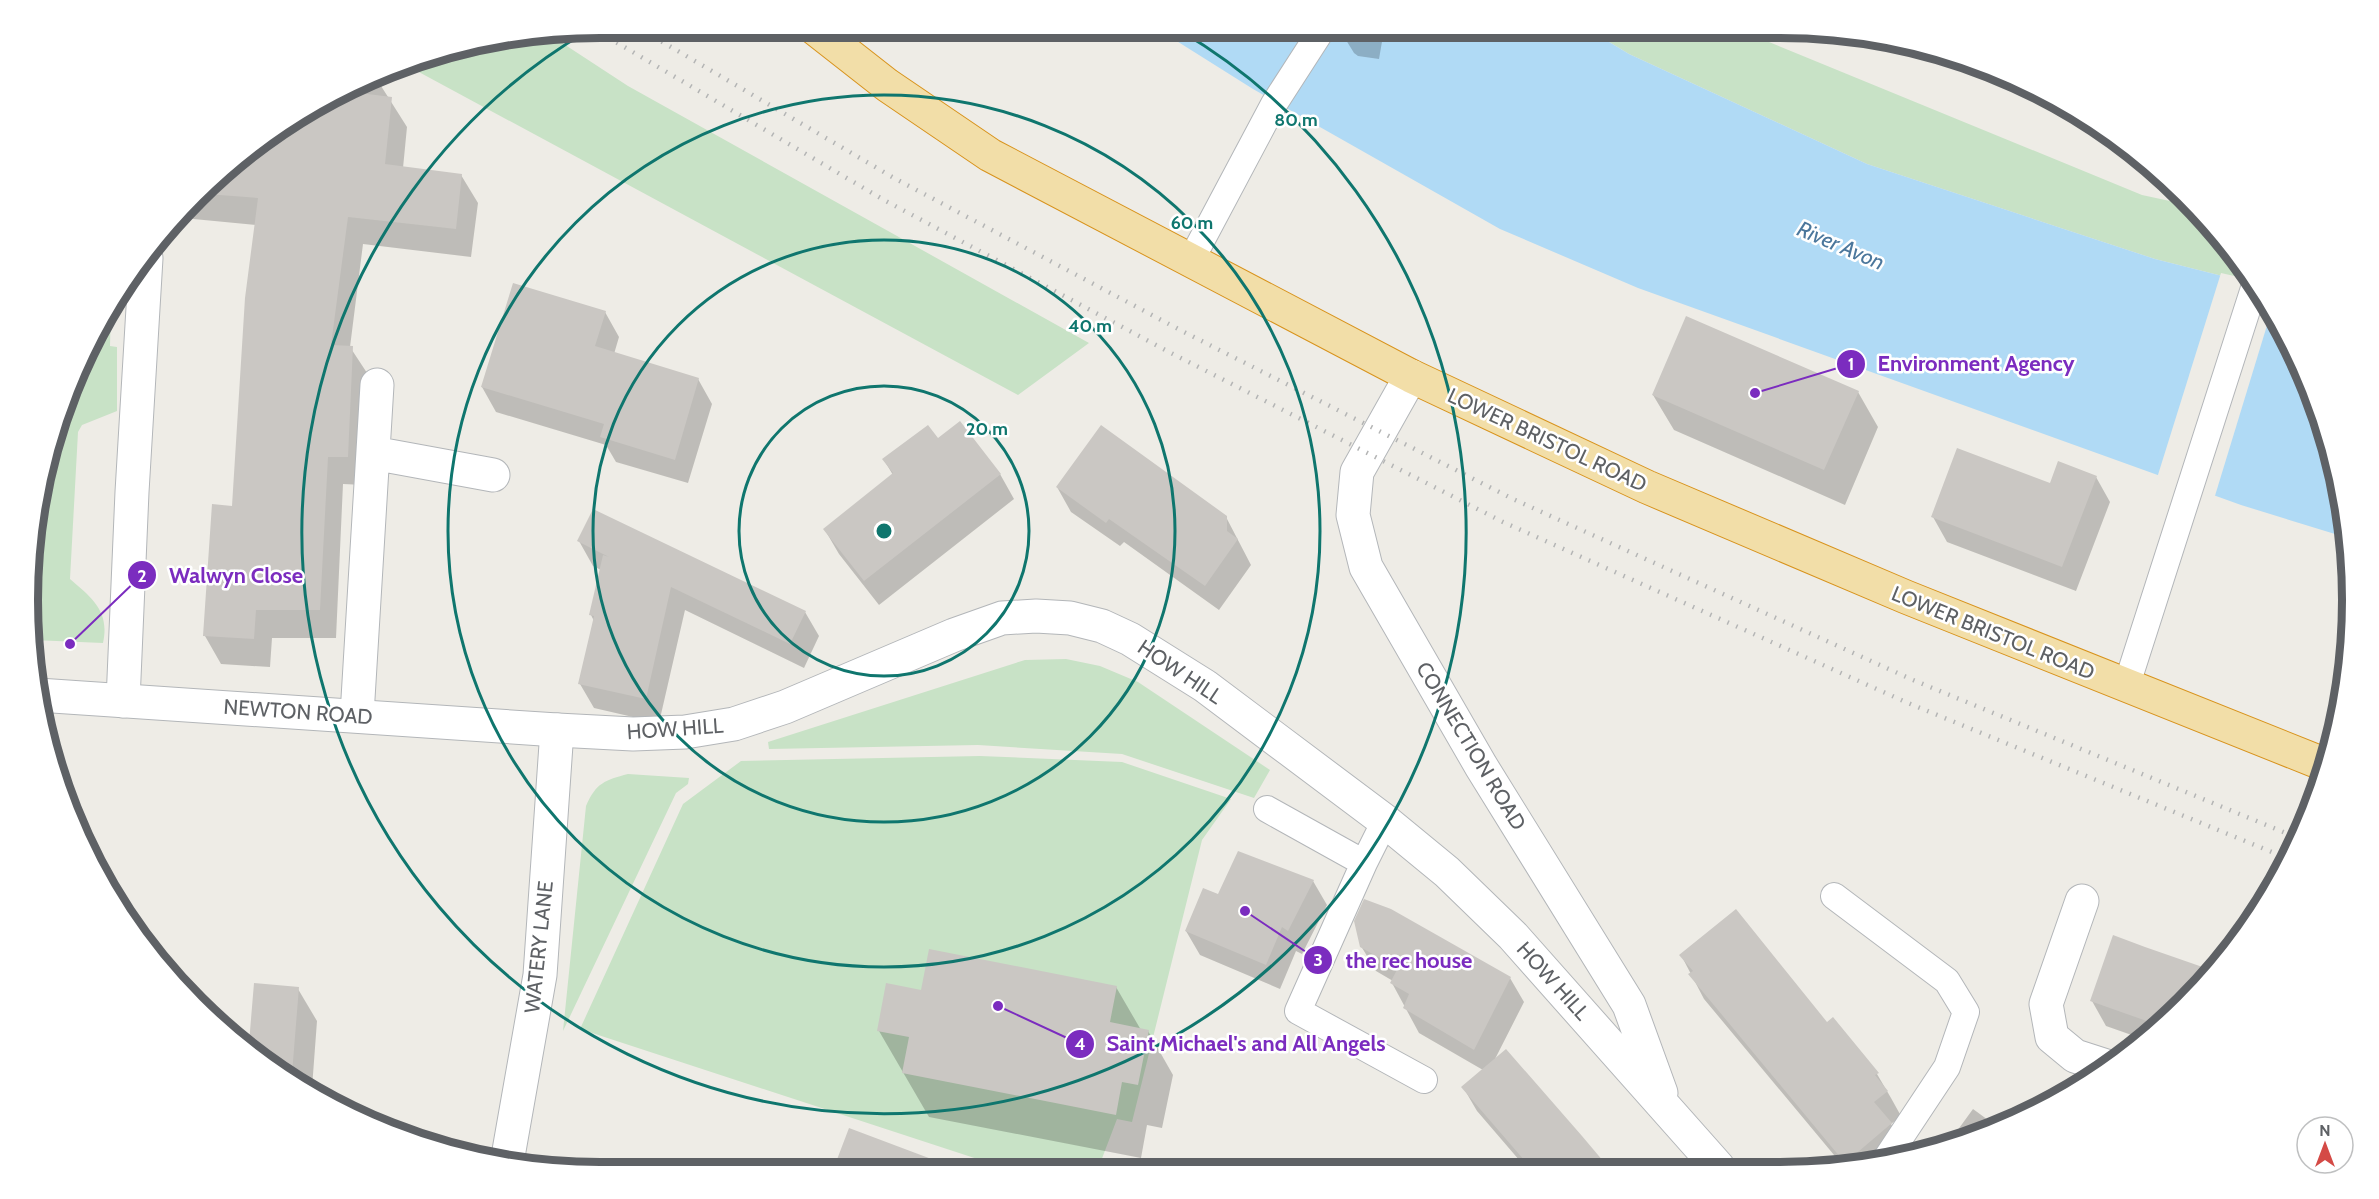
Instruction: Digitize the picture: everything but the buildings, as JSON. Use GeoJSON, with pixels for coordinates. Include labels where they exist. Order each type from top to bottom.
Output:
{"type":"FeatureCollection","features":[{"type":"Feature","properties":{"kind":"highway","name":"LOWER BRISTOL ROAD"},"geometry":{"type":"LineString","coordinates":[[827,38],[887,85],[990,155],[1411,376],[1647,487],[1906,597],[2126,687],[2317,762]]}},
{"type":"Feature","properties":{"kind":"street"},"geometry":{"type":"LineString","coordinates":[[123,701],[132,492],[145,269]]}},
{"type":"Feature","properties":{"kind":"street","name":"CONNECTION ROAD"},"geometry":{"type":"LineString","coordinates":[[1411,376],[1357,472],[1353,515],[1366,567],[1481,766],[1629,1005],[1667,1110]]}},
{"type":"Feature","properties":{"kind":"street"},"geometry":{"type":"LineString","coordinates":[[357,716],[377,385]]}},
{"type":"Feature","properties":{"kind":"street"},"geometry":{"type":"LineString","coordinates":[[373,453],[493,475]]}},
{"type":"Feature","properties":{"kind":"street","name":"HOW HILL"},"geometry":{"type":"LineString","coordinates":[[558,730],[654,734],[685,732],[734,724],[785,707],[954,635],[1002,618],[1036,616],[1070,618],[1102,626],[1130,639],[1186,674],[1385,821],[1447,872],[1513,936],[1714,1162]]}},
{"type":"Feature","properties":{"kind":"street","name":"NEWTON ROAD"},"geometry":{"type":"LineString","coordinates":[[46,696],[558,730]]}},
{"type":"Feature","properties":{"kind":"street","name":"WATERY LANE"},"geometry":{"type":"LineString","coordinates":[[508,1154],[540,975],[558,730]]}},
{"type":"Feature","properties":{"kind":"street"},"geometry":{"type":"LineString","coordinates":[[2082,901],[2046,1004],[2052,1037],[2075,1056],[2097,1063]]}},
{"type":"Feature","properties":{"kind":"lane"},"geometry":{"type":"LineString","coordinates":[[1190,262],[1263,125],[1317,38]]}},
{"type":"Feature","properties":{"kind":"lane"},"geometry":{"type":"LineString","coordinates":[[2126,687],[2252,295]]}},
{"type":"Feature","properties":{"kind":"lane"},"geometry":{"type":"LineString","coordinates":[[1267,809],[1364,863]]}},
{"type":"Feature","properties":{"kind":"lane"},"geometry":{"type":"LineString","coordinates":[[1385,821],[1298,1011],[1424,1080]]}},
{"type":"Feature","properties":{"kind":"lane"},"geometry":{"type":"LineString","coordinates":[[1834,896],[1947,981],[1966,1011],[1947,1067],[1892,1150]]}},
{"type":"Feature","properties":{"kind":"green space"},"geometry":{"type":"Polygon","coordinates":[[[1603,38],[1759,38],[2142,195],[2178,203],[2202,229],[2243,281],[2155,259],[1867,164],[1629,54],[1603,38]]]}},
{"type":"Feature","properties":{"kind":"green space"},"geometry":{"type":"Polygon","coordinates":[[[557,39],[628,86],[1089,343],[1018,395],[413,69],[490,48],[557,39]]]}},
{"type":"Feature","properties":{"kind":"green space"},"geometry":{"type":"Polygon","coordinates":[[[111,322],[110,346],[117,347],[117,411],[82,425],[78,432],[70,579],[97,606],[104,622],[103,643],[39,640],[38,600],[42,526],[57,454],[80,384],[111,322]]]}},
{"type":"Feature","properties":{"kind":"green space"},"geometry":{"type":"Polygon","coordinates":[[[1066,659],[1100,666],[1138,682],[1270,770],[1254,798],[1122,754],[978,745],[769,749],[768,742],[1025,660],[1066,659]]]}},
{"type":"Feature","properties":{"kind":"green space"},"geometry":{"type":"Polygon","coordinates":[[[980,756],[1122,762],[1231,799],[1202,840],[1132,1122],[1117,1119],[1101,1162],[987,1162],[580,1029],[683,804],[741,761],[980,756]]]}},
{"type":"Feature","properties":{"kind":"green space"},"geometry":{"type":"Polygon","coordinates":[[[628,774],[689,778],[688,784],[676,793],[563,1031],[586,806],[598,787],[613,778],[628,774]]]}},
{"type":"Feature","properties":{"kind":"water","name":"River Avon"},"geometry":{"type":"Polygon","coordinates":[[[1172,38],[1603,38],[1629,54],[1867,164],[2155,259],[2243,281],[2284,351],[2299,384],[2322,454],[2331,490],[2338,535],[2241,505],[1638,288],[1500,229],[1253,89],[1172,38]]]}},
{"type":"Feature","properties":{"kind":"pier"},"geometry":{"type":"Polygon","coordinates":[[[2221,273],[2240,277],[2268,322],[2214,499],[2157,478],[2221,273]]]}},
{"type":"Feature","properties":{"kind":"railway"},"geometry":{"type":"LineString","coordinates":[[609,38],[884,200],[1171,353],[1503,522],[1908,703],[2280,855]]}},
{"type":"Feature","properties":{"kind":"railway"},"geometry":{"type":"LineString","coordinates":[[656,38],[894,178],[1182,331],[1513,499],[1913,680],[2290,835]]}},
{"type":"Feature","properties":{"kind":"place","name":"Environment Agency"},"geometry":{"type":"Point","coordinates":[1755,393]}},
{"type":"Feature","properties":{"kind":"place","name":"Walwyn Close"},"geometry":{"type":"Point","coordinates":[70,644]}},
{"type":"Feature","properties":{"kind":"place","name":"the rec house"},"geometry":{"type":"Point","coordinates":[1245,911]}},
{"type":"Feature","properties":{"kind":"place","name":"Saint Michael's and All Angels"},"geometry":{"type":"Point","coordinates":[998,1006]}}]}
